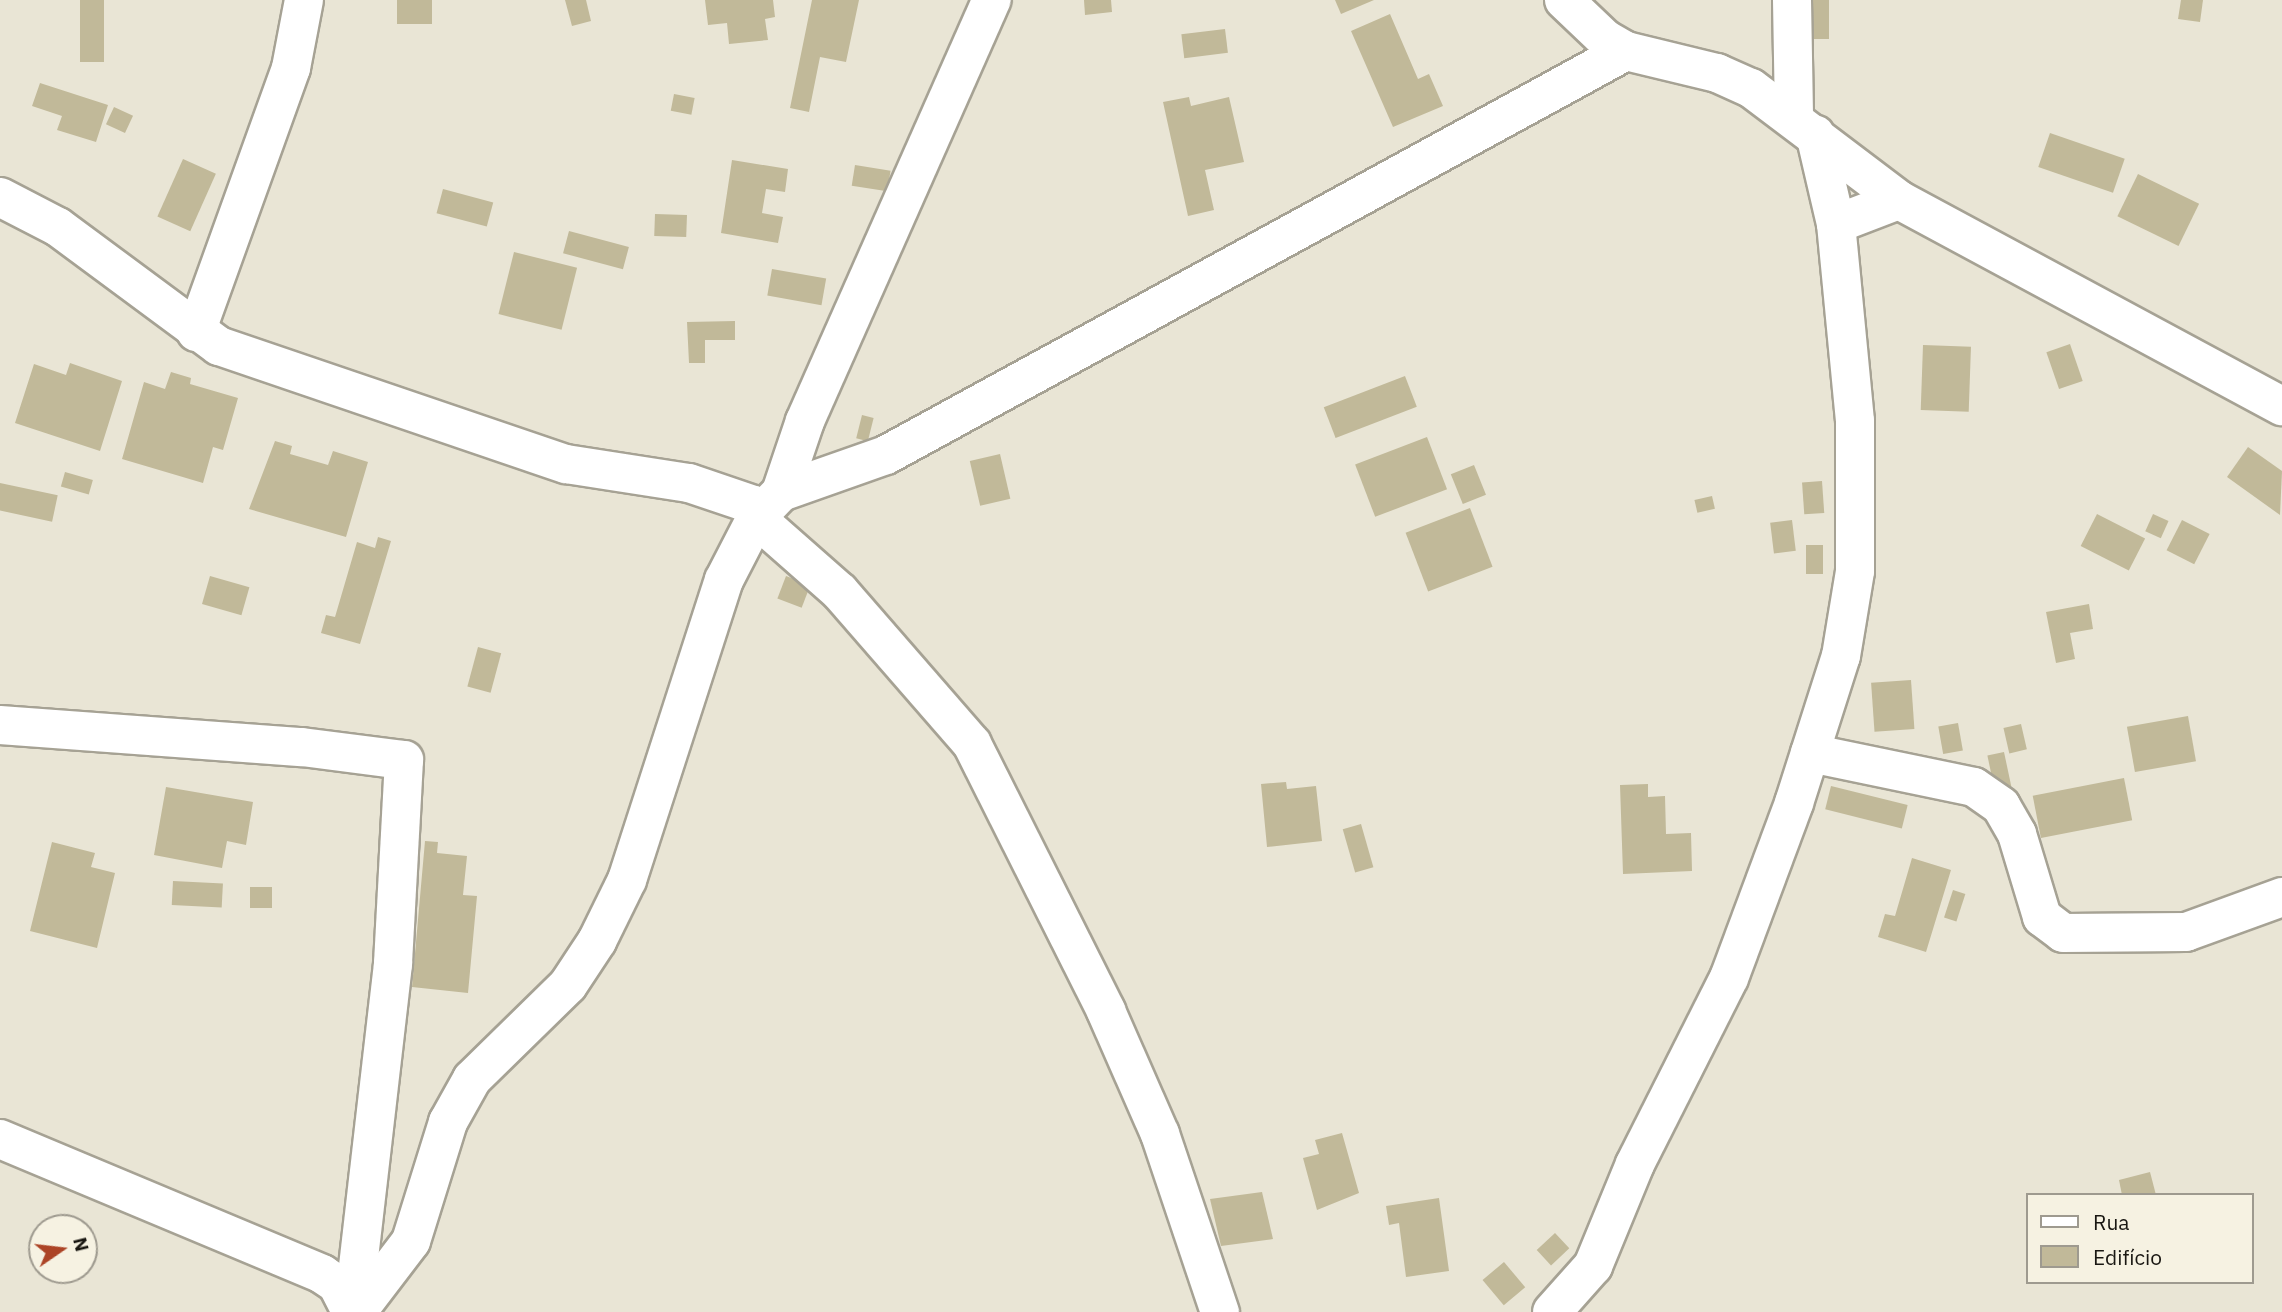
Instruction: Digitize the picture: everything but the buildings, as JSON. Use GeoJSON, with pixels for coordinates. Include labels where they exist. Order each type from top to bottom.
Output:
{"type":"FeatureCollection","features":[{"type":"Feature","properties":{"kind":"street"},"geometry":{"type":"LineString","coordinates":[[196,332],[291,68],[304,0]]}},
{"type":"Feature","properties":{"kind":"street"},"geometry":{"type":"LineString","coordinates":[[354,1312],[411,1241],[448,1122],[472,1079],[568,985],[597,941],[627,880],[656,802],[724,580],[768,505],[992,0]]}},
{"type":"Feature","properties":{"kind":"street"},"geometry":{"type":"LineString","coordinates":[[1564,0],[1605,39],[1626,51],[1717,73],[1751,88],[1805,126],[1899,200],[2282,406]]}},
{"type":"Feature","properties":{"kind":"street"},"geometry":{"type":"LineString","coordinates":[[1552,1312],[1593,1266],[1635,1164],[1729,978],[1810,753],[1841,656],[1855,570],[1855,422],[1836,224],[1805,126],[1793,0]]}},
{"type":"Feature","properties":{"kind":"street"},"geometry":{"type":"LineString","coordinates":[[0,197],[58,227],[196,332],[267,365],[566,464],[689,483],[754,505],[768,505],[886,455],[1626,51]]}},
{"type":"Feature","properties":{"kind":"street"},"geometry":{"type":"LineString","coordinates":[[1836,224],[1899,200]]}},
{"type":"Feature","properties":{"kind":"street"},"geometry":{"type":"LineString","coordinates":[[768,505],[840,592],[958,722],[972,744],[1106,1011],[1160,1134],[1220,1312]]}},
{"type":"Feature","properties":{"kind":"street"},"geometry":{"type":"LineString","coordinates":[[0,724],[302,747],[404,760],[393,964],[354,1312]]}},
{"type":"Feature","properties":{"kind":"street"},"geometry":{"type":"LineString","coordinates":[[1810,753],[1974,787],[1983,793],[2001,806],[2017,834],[2042,917],[2063,933],[2186,932],[2282,897]]}},
{"type":"Feature","properties":{"kind":"street"},"geometry":{"type":"LineString","coordinates":[[0,1139],[322,1274],[337,1284],[354,1312]]}}]}
